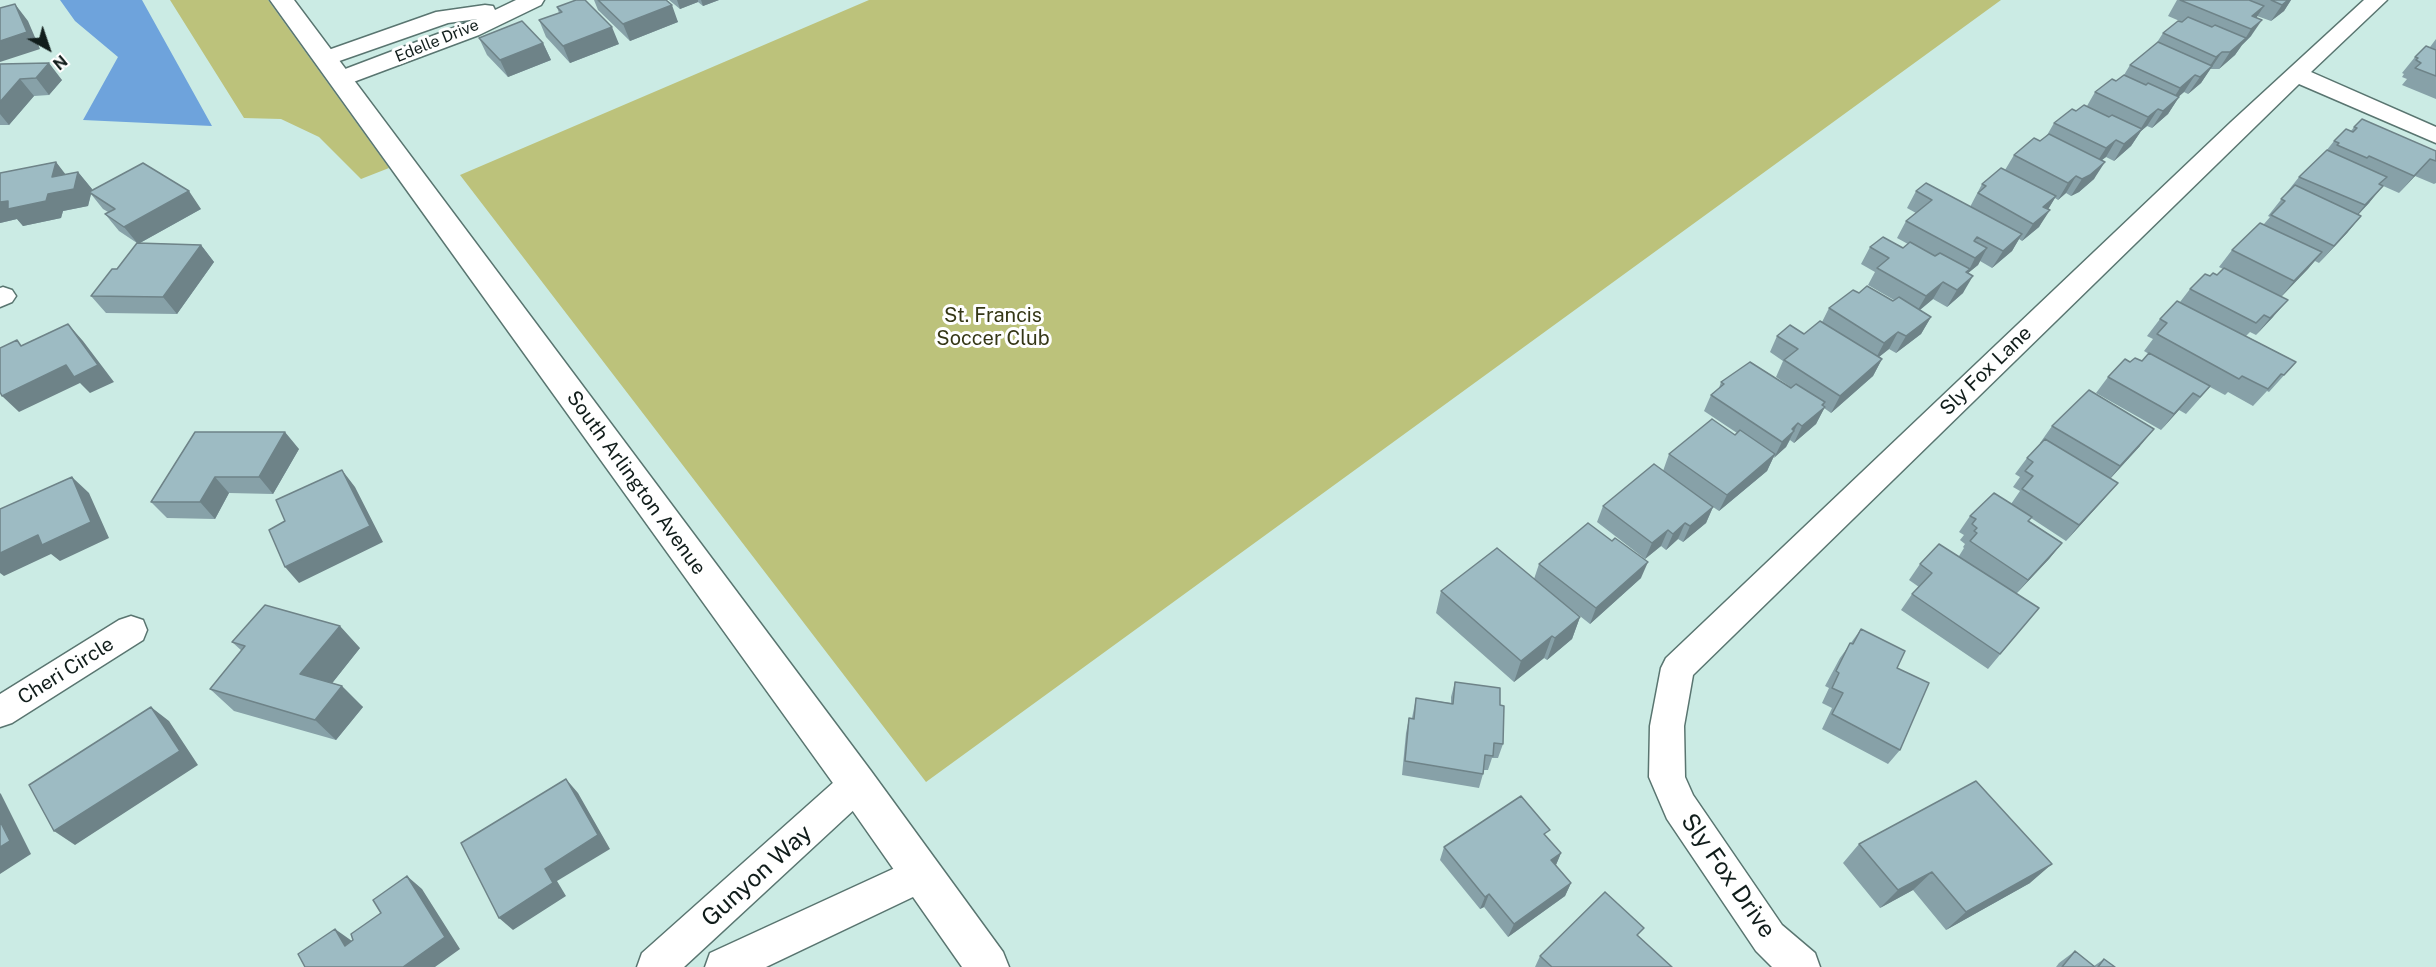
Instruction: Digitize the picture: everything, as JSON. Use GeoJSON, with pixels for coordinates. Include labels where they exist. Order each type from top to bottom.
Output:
{"type":"FeatureCollection","features":[{"type":"Feature","properties":{"kind":"street","name":"South Arlington Avenue"},"geometry":{"type":"LineString","coordinates":[[282,0],[857,784],[988,967]]}},
{"type":"Feature","properties":{"kind":"street","name":"Sly Fox Lane"},"geometry":{"type":"LineString","coordinates":[[1667,777],[1667,726],[1678,668],[2239,127],[2376,0]]}},
{"type":"Feature","properties":{"kind":"street","name":"Edelle Drive"},"geometry":{"type":"LineString","coordinates":[[332,69],[471,30],[525,3]]}},
{"type":"Feature","properties":{"kind":"street"},"geometry":{"type":"LineString","coordinates":[[2296,74],[2436,136]]}},
{"type":"Feature","properties":{"kind":"street","name":"Cheri Circle"},"geometry":{"type":"LineString","coordinates":[[0,712],[131,630]]}},
{"type":"Feature","properties":{"kind":"street","name":"Sly Fox Drive"},"geometry":{"type":"LineString","coordinates":[[1667,777],[1680,807],[1769,938],[1801,967]]}},
{"type":"Feature","properties":{"kind":"street","name":"Gunyon Way"},"geometry":{"type":"LineString","coordinates":[[656,967],[857,784]]}},
{"type":"Feature","properties":{"kind":"street"},"geometry":{"type":"LineString","coordinates":[[724,967],[921,874]]}},
{"type":"Feature","properties":{"kind":"green space"},"geometry":{"type":"Polygon","coordinates":[[[170,0],[268,0],[389,168],[361,179],[319,137],[281,119],[244,118],[170,0]]]}},
{"type":"Feature","properties":{"kind":"green space","name":"St. Francis Soccer Club"},"geometry":{"type":"Polygon","coordinates":[[[869,0],[2001,0],[926,782],[460,175],[869,0]]]}},
{"type":"Feature","properties":{"kind":"water"},"geometry":{"type":"Polygon","coordinates":[[[60,0],[142,0],[212,126],[83,120],[118,57],[75,21],[60,0]]]}},
{"type":"Feature","properties":{"kind":"building"},"geometry":{"type":"Polygon","coordinates":[[[576,0],[585,0],[612,27],[563,46],[539,20],[562,12],[557,7],[576,0]]]}},
{"type":"Feature","properties":{"kind":"building"},"geometry":{"type":"Polygon","coordinates":[[[598,0],[666,0],[672,5],[623,24],[598,0]]]}},
{"type":"Feature","properties":{"kind":"building"},"geometry":{"type":"Polygon","coordinates":[[[2180,0],[2249,0],[2264,6],[2252,16],[2262,20],[2251,29],[2180,0]]]}},
{"type":"Feature","properties":{"kind":"building"},"geometry":{"type":"Polygon","coordinates":[[[2271,0],[2288,0],[2282,5],[2271,0]]]}},
{"type":"Feature","properties":{"kind":"building"},"geometry":{"type":"Polygon","coordinates":[[[15,4],[27,32],[0,41],[0,8],[15,4]]]}},
{"type":"Feature","properties":{"kind":"building"},"geometry":{"type":"Polygon","coordinates":[[[2188,17],[2246,38],[2230,52],[2222,52],[2216,57],[2163,33],[2178,21],[2182,22],[2188,17]]]}},
{"type":"Feature","properties":{"kind":"building"},"geometry":{"type":"Polygon","coordinates":[[[522,21],[543,43],[500,60],[479,38],[522,21]]]}},
{"type":"Feature","properties":{"kind":"building"},"geometry":{"type":"Polygon","coordinates":[[[2158,42],[2212,66],[2200,77],[2195,75],[2180,88],[2130,65],[2158,42]]]}},
{"type":"Feature","properties":{"kind":"building"},"geometry":{"type":"Polygon","coordinates":[[[2426,46],[2436,50],[2436,76],[2415,68],[2421,63],[2415,57],[2426,46]]]}},
{"type":"Feature","properties":{"kind":"building"},"geometry":{"type":"Polygon","coordinates":[[[49,63],[36,78],[20,79],[0,102],[0,64],[49,63]]]}},
{"type":"Feature","properties":{"kind":"building"},"geometry":{"type":"Polygon","coordinates":[[[2124,75],[2179,97],[2163,111],[2158,109],[2148,117],[2095,92],[2112,79],[2116,81],[2124,75]]]}},
{"type":"Feature","properties":{"kind":"building"},"geometry":{"type":"Polygon","coordinates":[[[2084,105],[2142,129],[2124,144],[2116,140],[2106,148],[2054,123],[2072,109],[2076,111],[2084,105]]]}},
{"type":"Feature","properties":{"kind":"building"},"geometry":{"type":"Polygon","coordinates":[[[2362,119],[2436,151],[2436,161],[2430,159],[2414,176],[2337,145],[2339,143],[2334,141],[2346,129],[2353,132],[2357,128],[2354,127],[2362,119]]]}},
{"type":"Feature","properties":{"kind":"building"},"geometry":{"type":"Polygon","coordinates":[[[2049,134],[2105,162],[2090,175],[2082,179],[2076,176],[2068,183],[2014,155],[2034,138],[2040,141],[2049,134]]]}},
{"type":"Feature","properties":{"kind":"building"},"geometry":{"type":"Polygon","coordinates":[[[2327,150],[2387,177],[2379,184],[2383,186],[2365,205],[2299,177],[2327,150]]]}},
{"type":"Feature","properties":{"kind":"building"},"geometry":{"type":"Polygon","coordinates":[[[56,162],[52,177],[78,172],[74,189],[48,194],[46,201],[8,209],[8,201],[0,202],[0,173],[56,162]]]}},
{"type":"Feature","properties":{"kind":"building"},"geometry":{"type":"Polygon","coordinates":[[[143,163],[189,191],[124,227],[105,214],[115,209],[89,192],[143,163]]]}},
{"type":"Feature","properties":{"kind":"building"},"geometry":{"type":"Polygon","coordinates":[[[2001,168],[2056,196],[2043,207],[2050,210],[2033,224],[1978,193],[1986,186],[1982,184],[2001,168]]]}},
{"type":"Feature","properties":{"kind":"building"},"geometry":{"type":"Polygon","coordinates":[[[1926,183],[2022,234],[2003,251],[1977,237],[1974,241],[1987,248],[1975,258],[1906,221],[1932,200],[1916,191],[1926,183]]]}},
{"type":"Feature","properties":{"kind":"building"},"geometry":{"type":"Polygon","coordinates":[[[2295,185],[2361,216],[2334,246],[2271,215],[2285,201],[2281,199],[2295,185]]]}},
{"type":"Feature","properties":{"kind":"building"},"geometry":{"type":"Polygon","coordinates":[[[2260,223],[2322,252],[2294,281],[2232,250],[2260,223]]]}},
{"type":"Feature","properties":{"kind":"building"},"geometry":{"type":"Polygon","coordinates":[[[1883,237],[1903,248],[1910,242],[1935,256],[1940,253],[1970,269],[1966,272],[1973,276],[1957,290],[1943,282],[1926,296],[1877,268],[1889,258],[1870,247],[1883,237]]]}},
{"type":"Feature","properties":{"kind":"building"},"geometry":{"type":"Polygon","coordinates":[[[137,243],[201,245],[163,297],[91,296],[112,269],[117,269],[137,243]]]}},
{"type":"Feature","properties":{"kind":"building"},"geometry":{"type":"Polygon","coordinates":[[[2224,268],[2288,300],[2270,318],[2264,315],[2256,323],[2190,289],[2205,274],[2217,275],[2224,268]]]}},
{"type":"Feature","properties":{"kind":"building"},"geometry":{"type":"Polygon","coordinates":[[[1867,286],[1893,301],[1899,297],[1931,317],[1906,336],[1898,332],[1884,343],[1829,308],[1853,290],[1859,293],[1867,286]]]}},
{"type":"Feature","properties":{"kind":"building"},"geometry":{"type":"Polygon","coordinates":[[[2177,301],[2296,362],[2268,389],[2242,376],[2239,379],[2157,334],[2167,323],[2160,319],[2177,301]]]}},
{"type":"Feature","properties":{"kind":"building"},"geometry":{"type":"Polygon","coordinates":[[[1820,321],[1882,359],[1840,396],[1784,360],[1798,349],[1777,336],[1790,325],[1804,334],[1820,321]]]}},
{"type":"Feature","properties":{"kind":"building"},"geometry":{"type":"Polygon","coordinates":[[[68,324],[98,365],[74,377],[66,365],[2,396],[0,392],[0,348],[17,340],[21,346],[68,324]]]}},
{"type":"Feature","properties":{"kind":"building"},"geometry":{"type":"Polygon","coordinates":[[[2149,353],[2210,386],[2200,397],[2193,393],[2174,414],[2108,377],[2125,359],[2130,362],[2135,358],[2142,361],[2149,353]]]}},
{"type":"Feature","properties":{"kind":"building"},"geometry":{"type":"Polygon","coordinates":[[[1750,362],[1791,388],[1796,384],[1825,402],[1822,405],[1825,407],[1802,426],[1798,423],[1792,429],[1794,431],[1782,442],[1711,395],[1724,384],[1721,382],[1750,362]]]}},
{"type":"Feature","properties":{"kind":"building"},"geometry":{"type":"Polygon","coordinates":[[[2089,390],[2154,429],[2120,466],[2052,426],[2089,390]]]}},
{"type":"Feature","properties":{"kind":"building"},"geometry":{"type":"Polygon","coordinates":[[[1712,419],[1735,435],[1740,430],[1775,454],[1727,495],[1669,454],[1712,419]]]}},
{"type":"Feature","properties":{"kind":"building"},"geometry":{"type":"Polygon","coordinates":[[[195,432],[285,432],[259,477],[215,477],[200,502],[151,502],[195,432]]]}},
{"type":"Feature","properties":{"kind":"building"},"geometry":{"type":"Polygon","coordinates":[[[2045,439],[2118,483],[2079,525],[2022,489],[2033,476],[2025,471],[2033,462],[2027,458],[2045,439]]]}},
{"type":"Feature","properties":{"kind":"building"},"geometry":{"type":"Polygon","coordinates":[[[1654,464],[1713,507],[1690,526],[1685,523],[1673,534],[1668,530],[1652,543],[1603,506],[1654,464]]]}},
{"type":"Feature","properties":{"kind":"building"},"geometry":{"type":"Polygon","coordinates":[[[342,470],[370,526],[285,567],[269,530],[285,521],[276,500],[342,470]]]}},
{"type":"Feature","properties":{"kind":"building"},"geometry":{"type":"Polygon","coordinates":[[[72,477],[91,522],[42,545],[38,535],[0,553],[0,509],[72,477]]]}},
{"type":"Feature","properties":{"kind":"building"},"geometry":{"type":"Polygon","coordinates":[[[1994,493],[2032,517],[2028,521],[2062,543],[2028,580],[1970,541],[1977,533],[1974,531],[1977,528],[1972,524],[1976,519],[1970,516],[1994,493]]]}},
{"type":"Feature","properties":{"kind":"building"},"geometry":{"type":"Polygon","coordinates":[[[1588,523],[1612,541],[1615,538],[1648,562],[1596,608],[1539,564],[1588,523]]]}},
{"type":"Feature","properties":{"kind":"building"},"geometry":{"type":"Polygon","coordinates":[[[1939,544],[2039,608],[2000,654],[1912,594],[1932,573],[1920,564],[1939,544]]]}},
{"type":"Feature","properties":{"kind":"building"},"geometry":{"type":"Polygon","coordinates":[[[1497,548],[1580,617],[1555,638],[1552,636],[1521,661],[1441,591],[1497,548]]]}},
{"type":"Feature","properties":{"kind":"building"},"geometry":{"type":"Polygon","coordinates":[[[265,605],[340,626],[300,674],[342,686],[315,720],[210,689],[245,646],[232,642],[265,605]]]}},
{"type":"Feature","properties":{"kind":"building"},"geometry":{"type":"Polygon","coordinates":[[[1861,629],[1905,651],[1897,668],[1929,683],[1900,750],[1832,714],[1843,693],[1832,688],[1839,673],[1836,671],[1850,643],[1853,644],[1861,629]]]}},
{"type":"Feature","properties":{"kind":"building"},"geometry":{"type":"Polygon","coordinates":[[[1455,682],[1500,688],[1500,705],[1504,706],[1503,744],[1494,743],[1493,756],[1485,755],[1483,774],[1405,761],[1409,718],[1414,719],[1416,698],[1453,704],[1455,682]]]}},
{"type":"Feature","properties":{"kind":"building"},"geometry":{"type":"Polygon","coordinates":[[[151,707],[180,751],[54,831],[29,785],[151,707]]]}},
{"type":"Feature","properties":{"kind":"building"},"geometry":{"type":"Polygon","coordinates":[[[566,779],[598,835],[545,869],[553,883],[499,918],[461,843],[566,779]]]}},
{"type":"Feature","properties":{"kind":"building"},"geometry":{"type":"Polygon","coordinates":[[[1976,781],[2052,864],[1966,912],[1932,872],[1898,890],[1859,844],[1976,781]]]}},
{"type":"Feature","properties":{"kind":"building"},"geometry":{"type":"Polygon","coordinates":[[[1521,796],[1550,830],[1544,834],[1561,853],[1551,860],[1571,883],[1514,924],[1489,894],[1485,897],[1444,847],[1521,796]]]}},
{"type":"Feature","properties":{"kind":"building"},"geometry":{"type":"Polygon","coordinates":[[[0,821],[10,841],[0,847],[0,821]]]}},
{"type":"Feature","properties":{"kind":"building"},"geometry":{"type":"Polygon","coordinates":[[[407,876],[445,937],[403,967],[305,967],[298,954],[335,929],[345,946],[353,940],[351,934],[381,913],[373,900],[407,876]]]}},
{"type":"Feature","properties":{"kind":"building"},"geometry":{"type":"Polygon","coordinates":[[[1605,892],[1644,928],[1637,935],[1672,967],[1552,967],[1540,956],[1605,892]]]}},
{"type":"Feature","properties":{"kind":"building"},"geometry":{"type":"Polygon","coordinates":[[[2075,951],[2095,967],[2062,967],[2075,951]]]}},
{"type":"Feature","properties":{"kind":"building"},"geometry":{"type":"Polygon","coordinates":[[[2104,959],[2115,967],[2098,967],[2104,959]]]}}]}
